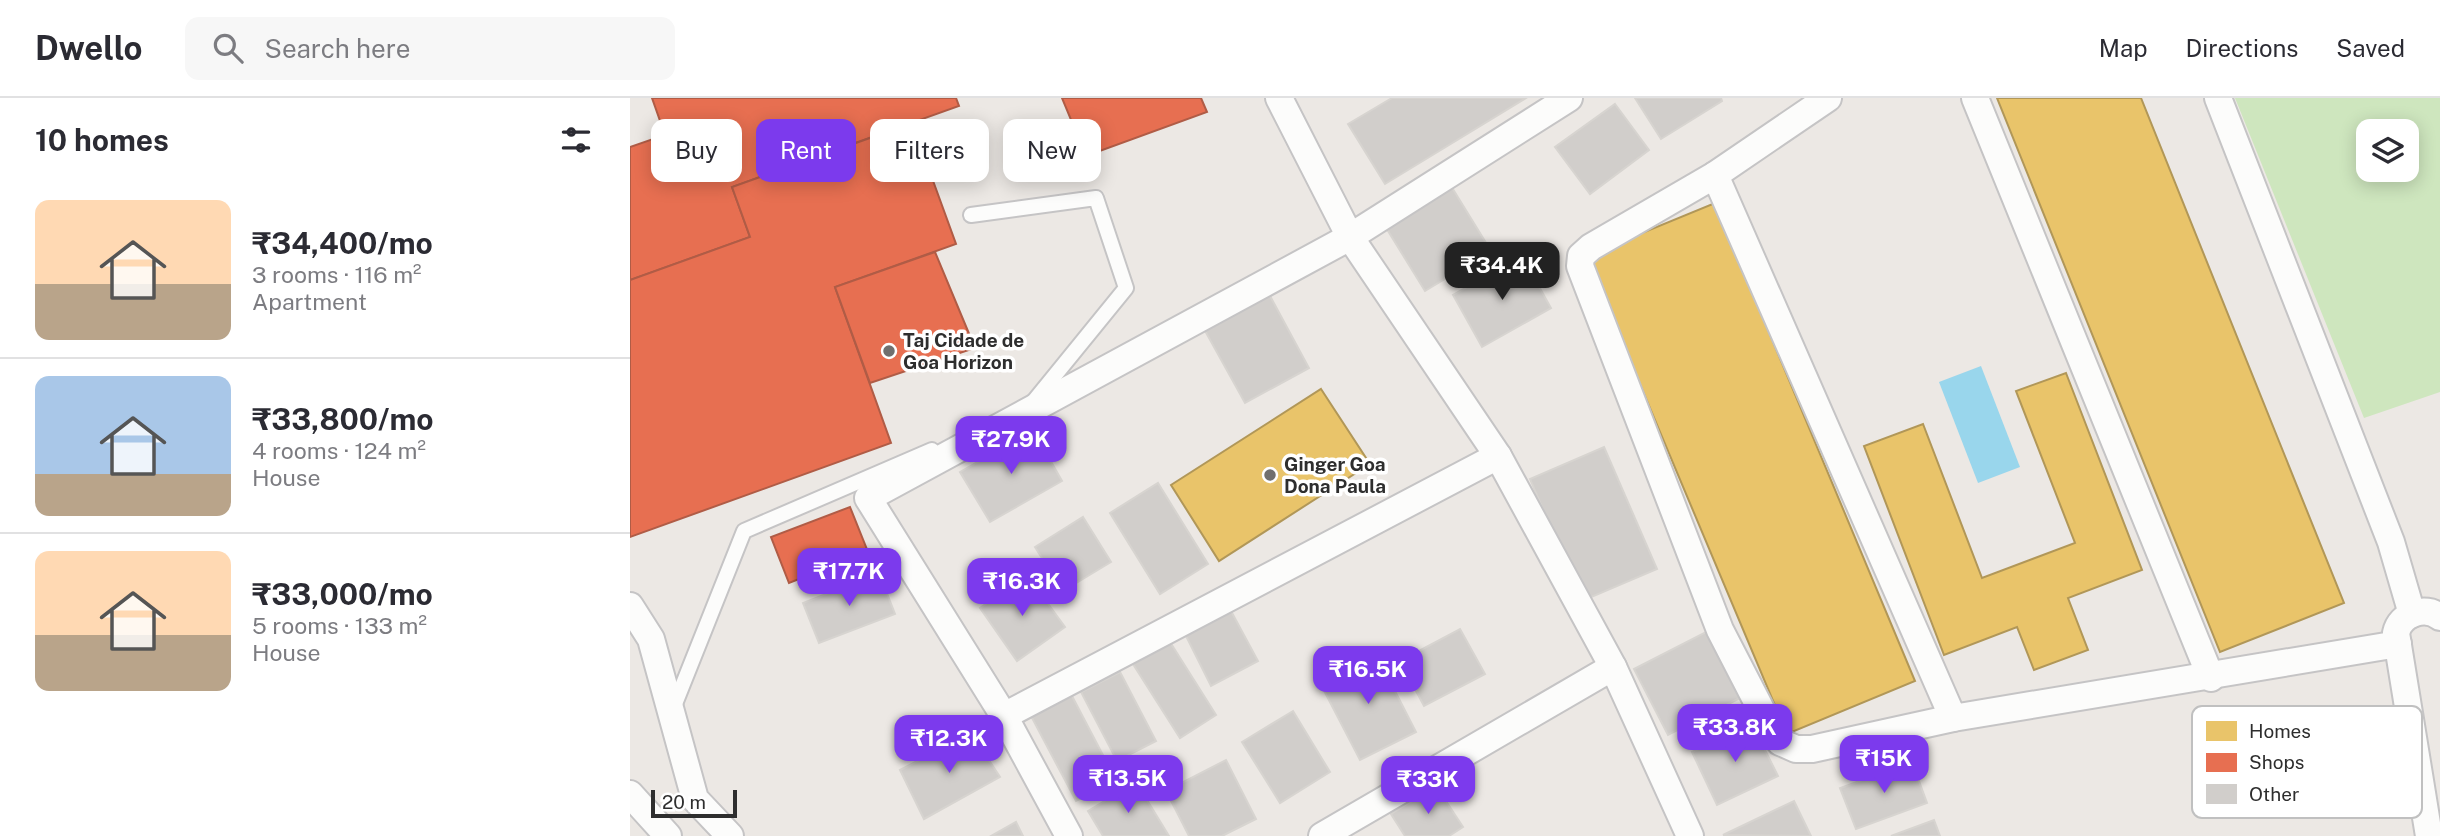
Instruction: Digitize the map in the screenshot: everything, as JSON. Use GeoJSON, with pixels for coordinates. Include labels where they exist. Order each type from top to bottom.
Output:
{"type":"FeatureCollection","features":[{"type":"Feature","properties":{"kind":"street"},"geometry":{"type":"LineString","coordinates":[[1279,98],[1350,237],[1498,456],[1613,667],[1690,836]]}},
{"type":"Feature","properties":{"kind":"street"},"geometry":{"type":"LineString","coordinates":[[1069,836],[1004,716],[868,498],[1350,237],[1569,98]]}},
{"type":"Feature","properties":{"kind":"street"},"geometry":{"type":"LineString","coordinates":[[1828,98],[1715,175],[1591,247],[1581,256],[1580,267],[1720,630],[1780,741],[1796,749],[1812,749],[1953,718],[2211,678],[2398,644]]}},
{"type":"Feature","properties":{"kind":"street"},"geometry":{"type":"LineString","coordinates":[[1975,98],[2211,678]]}},
{"type":"Feature","properties":{"kind":"street"},"geometry":{"type":"LineString","coordinates":[[2218,98],[2391,542],[2412,614]]}},
{"type":"Feature","properties":{"kind":"street"},"geometry":{"type":"LineString","coordinates":[[1715,175],[1953,718]]}},
{"type":"Feature","properties":{"kind":"street"},"geometry":{"type":"LineString","coordinates":[[1004,716],[1498,456]]}},
{"type":"Feature","properties":{"kind":"street"},"geometry":{"type":"LineString","coordinates":[[630,606],[651,639],[670,717],[695,799],[730,836]]}},
{"type":"Feature","properties":{"kind":"street"},"geometry":{"type":"LineString","coordinates":[[2408,706],[2398,644],[2398,625],[2412,614],[2427,611],[2440,617]]}},
{"type":"Feature","properties":{"kind":"street"},"geometry":{"type":"LineString","coordinates":[[1322,836],[1613,667]]}},
{"type":"Feature","properties":{"kind":"street"},"geometry":{"type":"LineString","coordinates":[[2422,793],[2429,836]]}},
{"type":"Feature","properties":{"kind":"street"},"geometry":{"type":"LineString","coordinates":[[630,794],[668,836]]}},
{"type":"Feature","properties":{"kind":"lane"},"geometry":{"type":"LineString","coordinates":[[670,717],[744,531],[1027,410],[1126,288],[1096,198],[971,215]]}},
{"type":"Feature","properties":{"kind":"green space"},"geometry":{"type":"Polygon","coordinates":[[[2235,98],[2440,98],[2440,392],[2364,418],[2235,98]]]}},
{"type":"Feature","properties":{"kind":"water"},"geometry":{"type":"Polygon","coordinates":[[[1981,366],[2020,467],[1978,483],[1939,382],[1981,366]]]}},
{"type":"Feature","properties":{"kind":"building: Homes"},"geometry":{"type":"Polygon","coordinates":[[[1997,98],[2141,98],[2344,603],[2220,652],[1997,98]]]}},
{"type":"Feature","properties":{"kind":"building: Homes"},"geometry":{"type":"Polygon","coordinates":[[[1715,203],[1915,681],[1787,734],[1586,256],[1715,203]]]}},
{"type":"Feature","properties":{"kind":"building: Homes"},"geometry":{"type":"Polygon","coordinates":[[[2066,373],[2142,570],[2068,598],[2088,650],[2034,670],[2017,627],[1944,655],[1864,446],[1923,424],[1982,578],[2075,543],[2016,391],[2066,373]]]}},
{"type":"Feature","properties":{"kind":"building: Homes","name":"Ginger Goa Dona Paula"},"geometry":{"type":"Polygon","coordinates":[[[1321,389],[1370,464],[1219,561],[1171,485],[1321,389]]]}},
{"type":"Feature","properties":{"kind":"building: Shops"},"geometry":{"type":"Polygon","coordinates":[[[652,98],[956,98],[959,106],[923,119],[870,119],[870,138],[856,143],[856,119],[756,119],[756,178],[732,187],[750,237],[630,280],[630,147],[651,140],[651,182],[742,182],[742,119],[659,119],[652,98]]]}},
{"type":"Feature","properties":{"kind":"building: Shops"},"geometry":{"type":"Polygon","coordinates":[[[1062,98],[1201,98],[1207,112],[1101,151],[1101,119],[1071,119],[1062,98]]]}},
{"type":"Feature","properties":{"kind":"building: Shops"},"geometry":{"type":"Polygon","coordinates":[[[870,138],[870,182],[933,182],[956,244],[835,287],[891,443],[630,537],[630,280],[750,237],[732,187],[756,178],[756,182],[856,182],[856,143],[870,138]]]}},
{"type":"Feature","properties":{"kind":"building: Shops"},"geometry":{"type":"Polygon","coordinates":[[[935,252],[975,348],[870,383],[835,287],[935,252]]]}},
{"type":"Feature","properties":{"kind":"building: Shops"},"geometry":{"type":"Polygon","coordinates":[[[850,507],[868,552],[789,583],[771,537],[850,507]]]}},
{"type":"Feature","properties":{"kind":"building: Other"},"geometry":{"type":"Polygon","coordinates":[[[1392,98],[1526,98],[1385,184],[1348,124],[1392,98]]]}},
{"type":"Feature","properties":{"kind":"building: Other"},"geometry":{"type":"Polygon","coordinates":[[[1635,98],[1721,98],[1722,101],[1661,139],[1635,98]]]}},
{"type":"Feature","properties":{"kind":"building: Other"},"geometry":{"type":"Polygon","coordinates":[[[1615,104],[1649,150],[1590,194],[1555,147],[1615,104]]]}},
{"type":"Feature","properties":{"kind":"building: Other"},"geometry":{"type":"Polygon","coordinates":[[[1451,186],[1491,251],[1425,291],[1385,226],[1451,186]]]}},
{"type":"Feature","properties":{"kind":"building: Other"},"geometry":{"type":"Polygon","coordinates":[[[1522,256],[1551,308],[1482,347],[1453,295],[1522,256]]]}},
{"type":"Feature","properties":{"kind":"building: Other"},"geometry":{"type":"Polygon","coordinates":[[[1269,294],[1309,368],[1245,403],[1204,329],[1269,294]]]}},
{"type":"Feature","properties":{"kind":"building: Other"},"geometry":{"type":"Polygon","coordinates":[[[1033,430],[1062,481],[990,522],[960,472],[1033,430]]]}},
{"type":"Feature","properties":{"kind":"building: Other"},"geometry":{"type":"Polygon","coordinates":[[[1604,447],[1657,569],[1582,601],[1530,479],[1604,447]]]}},
{"type":"Feature","properties":{"kind":"building: Other"},"geometry":{"type":"Polygon","coordinates":[[[1158,483],[1208,564],[1160,594],[1110,513],[1158,483]]]}},
{"type":"Feature","properties":{"kind":"building: Other"},"geometry":{"type":"Polygon","coordinates":[[[1083,517],[1111,562],[1063,591],[1035,547],[1083,517]]]}},
{"type":"Feature","properties":{"kind":"building: Other"},"geometry":{"type":"Polygon","coordinates":[[[879,573],[895,614],[819,643],[803,603],[879,573]]]}},
{"type":"Feature","properties":{"kind":"building: Other"},"geometry":{"type":"Polygon","coordinates":[[[1027,575],[1065,627],[1017,661],[980,608],[1027,575]]]}},
{"type":"Feature","properties":{"kind":"building: Other"},"geometry":{"type":"Polygon","coordinates":[[[1231,611],[1258,661],[1211,686],[1185,634],[1231,611]]]}},
{"type":"Feature","properties":{"kind":"building: Other"},"geometry":{"type":"Polygon","coordinates":[[[1460,629],[1485,674],[1424,706],[1400,661],[1460,629]]]}},
{"type":"Feature","properties":{"kind":"building: Other"},"geometry":{"type":"Polygon","coordinates":[[[1706,632],[1740,698],[1668,735],[1634,669],[1706,632]]]}},
{"type":"Feature","properties":{"kind":"building: Other"},"geometry":{"type":"Polygon","coordinates":[[[1170,642],[1216,715],[1180,738],[1133,664],[1170,642]]]}},
{"type":"Feature","properties":{"kind":"building: Other"},"geometry":{"type":"Polygon","coordinates":[[[1375,652],[1416,732],[1360,760],[1319,681],[1375,652]]]}},
{"type":"Feature","properties":{"kind":"building: Other"},"geometry":{"type":"Polygon","coordinates":[[[1120,672],[1156,741],[1117,761],[1081,692],[1120,672]]]}},
{"type":"Feature","properties":{"kind":"building: Other"},"geometry":{"type":"Polygon","coordinates":[[[1072,696],[1116,780],[1076,801],[1031,716],[1072,696]]]}},
{"type":"Feature","properties":{"kind":"building: Other"},"geometry":{"type":"Polygon","coordinates":[[[1293,711],[1330,772],[1280,803],[1242,742],[1293,711]]]}},
{"type":"Feature","properties":{"kind":"building: Other"},"geometry":{"type":"Polygon","coordinates":[[[1752,724],[1778,776],[1717,805],[1692,752],[1752,724]]]}},
{"type":"Feature","properties":{"kind":"building: Other"},"geometry":{"type":"Polygon","coordinates":[[[971,733],[1000,777],[924,819],[900,770],[971,733]]]}},
{"type":"Feature","properties":{"kind":"building: Other"},"geometry":{"type":"Polygon","coordinates":[[[1226,760],[1256,819],[1222,836],[1189,836],[1166,791],[1226,760]]]}},
{"type":"Feature","properties":{"kind":"building: Other"},"geometry":{"type":"Polygon","coordinates":[[[1912,762],[1927,803],[1856,829],[1840,788],[1912,762]]]}},
{"type":"Feature","properties":{"kind":"building: Other"},"geometry":{"type":"Polygon","coordinates":[[[1136,782],[1169,836],[1103,836],[1088,811],[1136,782]]]}},
{"type":"Feature","properties":{"kind":"building: Other"},"geometry":{"type":"Polygon","coordinates":[[[1436,786],[1463,827],[1449,836],[1405,836],[1391,814],[1436,786]]]}},
{"type":"Feature","properties":{"kind":"building: Other"},"geometry":{"type":"Polygon","coordinates":[[[1794,801],[1811,836],[1723,835],[1794,801]]]}},
{"type":"Feature","properties":{"kind":"building: Other"},"geometry":{"type":"Polygon","coordinates":[[[1934,820],[1940,836],[1891,836],[1934,820]]]}},
{"type":"Feature","properties":{"kind":"building: Other"},"geometry":{"type":"Polygon","coordinates":[[[1016,822],[1023,836],[991,836],[1016,822]]]}},
{"type":"Feature","properties":{"kind":"place","name":"Taj Cidade de Goa Horizon"},"geometry":{"type":"Point","coordinates":[889,351]}},
{"type":"Feature","properties":{"kind":"place","name":"Ginger Goa Dona Paula"},"geometry":{"type":"Point","coordinates":[1270,475]}}]}
